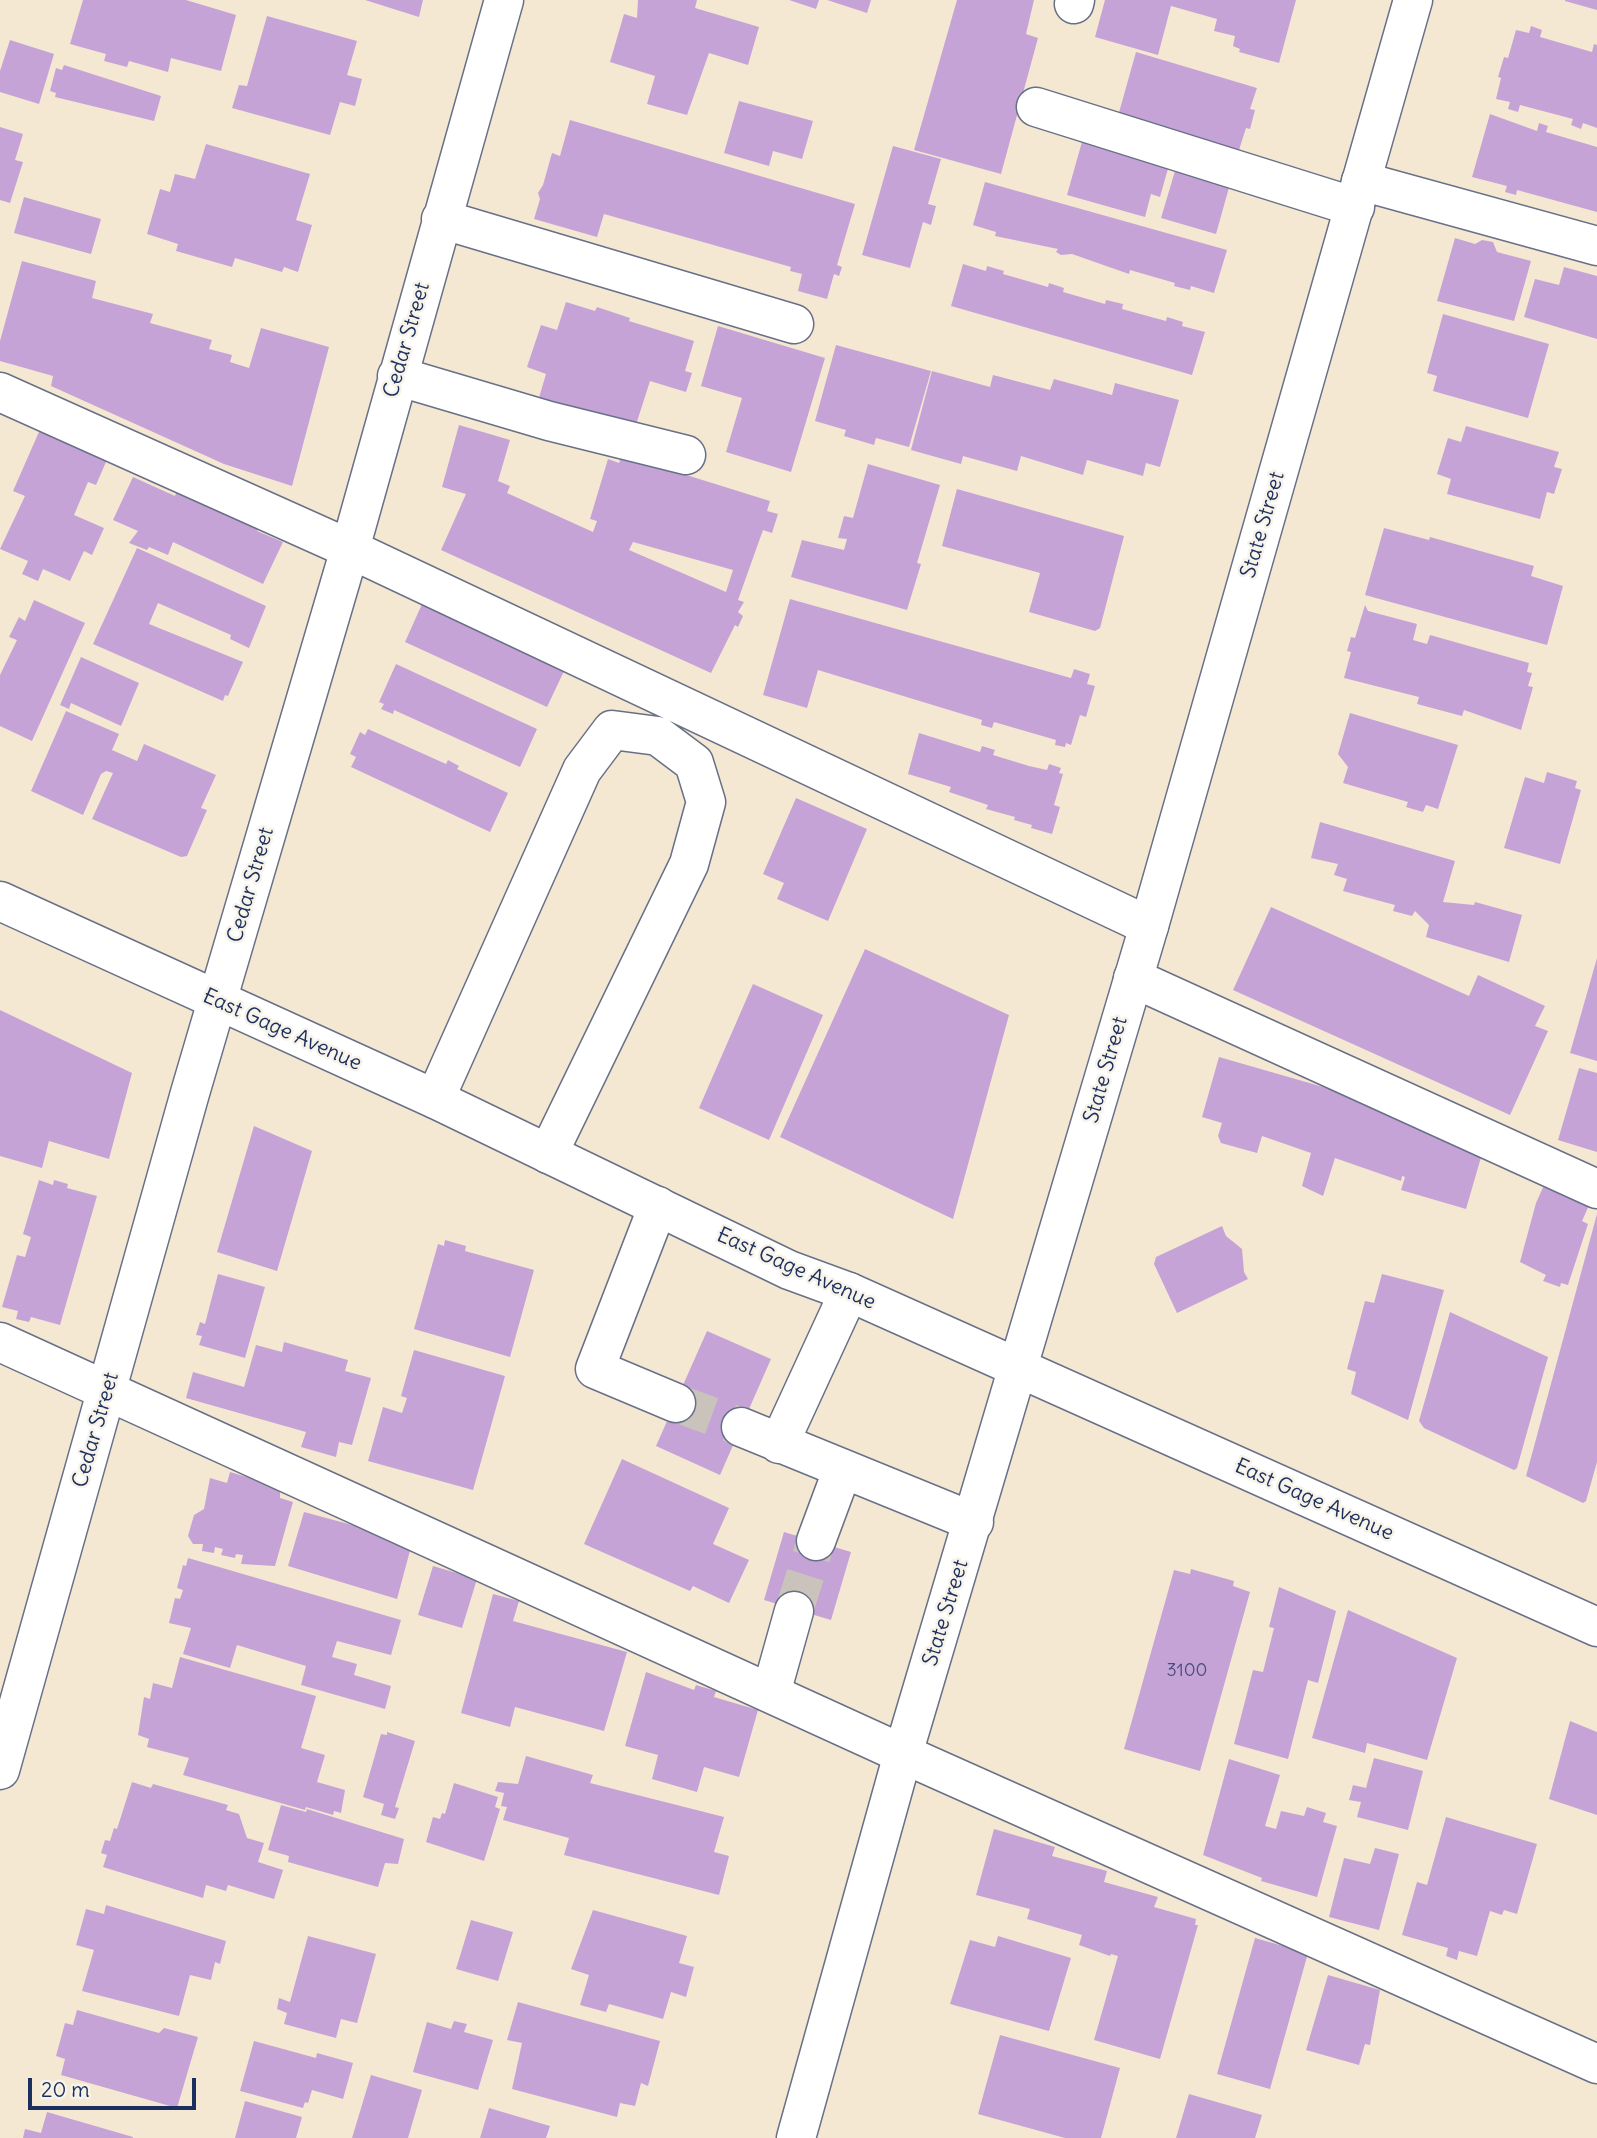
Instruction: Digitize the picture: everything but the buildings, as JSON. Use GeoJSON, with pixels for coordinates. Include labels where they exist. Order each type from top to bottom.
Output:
{"type":"FeatureCollection","features":[{"type":"Feature","properties":{"kind":"main road","name":"Cedar Street"},"geometry":{"type":"LineString","coordinates":[[0,1770],[217,1000],[349,549],[504,0]]}},
{"type":"Feature","properties":{"kind":"main road","name":"State Street"},"geometry":{"type":"LineString","coordinates":[[796,2138],[903,1754],[1149,926],[1412,0]]}},
{"type":"Feature","properties":{"kind":"main road"},"geometry":{"type":"LineString","coordinates":[[1036,107],[1358,194],[1597,246]]}},
{"type":"Feature","properties":{"kind":"main road"},"geometry":{"type":"LineString","coordinates":[[441,219],[794,324]]}},
{"type":"Feature","properties":{"kind":"main road"},"geometry":{"type":"LineString","coordinates":[[397,376],[549,421],[686,455]]}},
{"type":"Feature","properties":{"kind":"main road"},"geometry":{"type":"LineString","coordinates":[[0,392],[349,549],[1149,926]]}},
{"type":"Feature","properties":{"kind":"main road"},"geometry":{"type":"LineString","coordinates":[[435,1099],[582,770],[612,730],[658,736],[694,763],[706,802],[689,864],[548,1154]]}},
{"type":"Feature","properties":{"kind":"main road","name":"East Gage Avenue"},"geometry":{"type":"LineString","coordinates":[[0,901],[435,1099],[789,1270],[849,1292],[1597,1627]]}},
{"type":"Feature","properties":{"kind":"main road"},"geometry":{"type":"LineString","coordinates":[[1133,978],[1597,1189]]}},
{"type":"Feature","properties":{"kind":"main road"},"geometry":{"type":"LineString","coordinates":[[658,1206],[596,1369],[676,1403]]}},
{"type":"Feature","properties":{"kind":"main road"},"geometry":{"type":"LineString","coordinates":[[779,1444],[849,1292]]}},
{"type":"Feature","properties":{"kind":"main road"},"geometry":{"type":"LineString","coordinates":[[0,1342],[903,1754],[1597,2064]]}},
{"type":"Feature","properties":{"kind":"main road"},"geometry":{"type":"LineString","coordinates":[[741,1427],[842,1471],[974,1522]]}},
{"type":"Feature","properties":{"kind":"main road"},"geometry":{"type":"LineString","coordinates":[[816,1541],[842,1471]]}},
{"type":"Feature","properties":{"kind":"main road"},"geometry":{"type":"LineString","coordinates":[[771,1693],[794,1611]]}},
{"type":"Feature","properties":{"kind":"tunnel"},"geometry":{"type":"LineString","coordinates":[[676,1403],[741,1427]]}},
{"type":"Feature","properties":{"kind":"tunnel"},"geometry":{"type":"LineString","coordinates":[[794,1611],[816,1541]]}}]}
